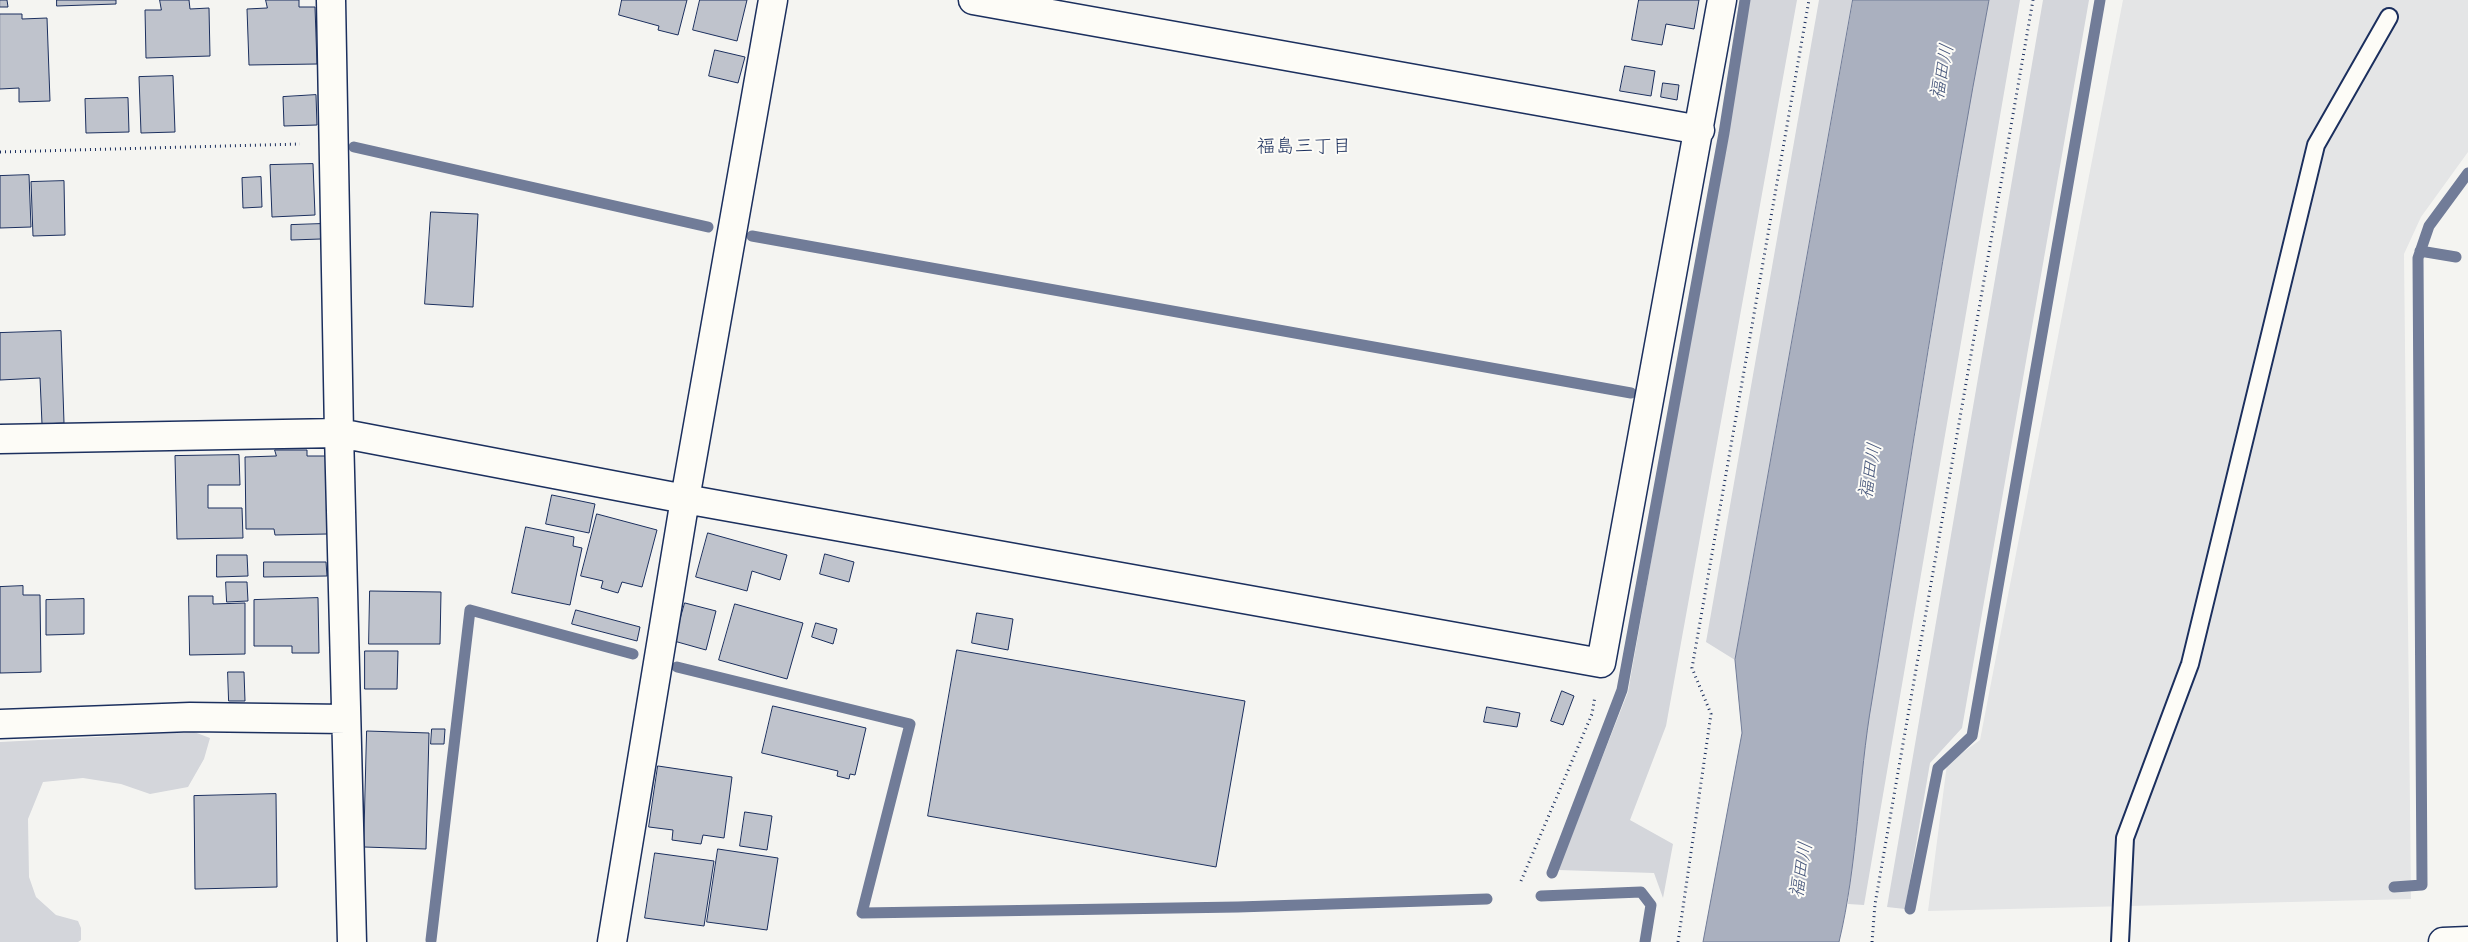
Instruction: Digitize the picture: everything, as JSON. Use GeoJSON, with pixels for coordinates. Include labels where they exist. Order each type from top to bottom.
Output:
{"type":"FeatureCollection","features":[{"type":"Feature","properties":{"kind":"main road"},"geometry":{"type":"LineString","coordinates":[[331,0],[339,433],[352,942]]}},
{"type":"Feature","properties":{"kind":"main road"},"geometry":{"type":"LineString","coordinates":[[612,942],[685,499],[773,0]]}},
{"type":"Feature","properties":{"kind":"main road"},"geometry":{"type":"LineString","coordinates":[[973,0],[1700,130]]}},
{"type":"Feature","properties":{"kind":"main road"},"geometry":{"type":"LineString","coordinates":[[0,439],[339,433],[685,499],[1601,663],[1700,130],[1722,0]]}},
{"type":"Feature","properties":{"kind":"main road"},"geometry":{"type":"LineString","coordinates":[[0,724],[190,717],[346,719]]}},
{"type":"Feature","properties":{"kind":"main road"},"geometry":{"type":"LineString","coordinates":[[2443,942],[2468,941]]}},
{"type":"Feature","properties":{"kind":"lane"},"geometry":{"type":"LineString","coordinates":[[2120,942],[2125,838],[2190,664],[2316,145],[2389,16]]}},
{"type":"Feature","properties":{"kind":"path"},"geometry":{"type":"LineString","coordinates":[[1678,942],[1711,714],[1692,668],[1809,0]]}},
{"type":"Feature","properties":{"kind":"path"},"geometry":{"type":"LineString","coordinates":[[1872,942],[1875,904],[2033,0]]}},
{"type":"Feature","properties":{"kind":"path"},"geometry":{"type":"LineString","coordinates":[[0,152],[333,143]]}},
{"type":"Feature","properties":{"kind":"path"},"geometry":{"type":"LineString","coordinates":[[1521,881],[1592,714],[1601,663]]}},
{"type":"Feature","properties":{"kind":"shaded area"},"geometry":{"type":"Polygon","coordinates":[[[1750,0],[1797,0],[1666,726],[1630,820],[1673,844],[1663,898],[1654,873],[1558,870],[1628,692],[1750,0]]]}},
{"type":"Feature","properties":{"kind":"shaded area"},"geometry":{"type":"Polygon","coordinates":[[[1819,0],[1853,0],[1735,660],[1706,642],[1819,0]]]}},
{"type":"Feature","properties":{"kind":"shaded area"},"geometry":{"type":"Polygon","coordinates":[[[1989,0],[2020,0],[1864,905],[1848,904],[1863,753],[1964,133],[1989,0]]]}},
{"type":"Feature","properties":{"kind":"shaded area"},"geometry":{"type":"Polygon","coordinates":[[[2043,0],[2089,0],[1962,728],[1930,763],[1905,909],[1887,907],[2043,0]]]}},
{"type":"Feature","properties":{"kind":"shaded area"},"geometry":{"type":"Polygon","coordinates":[[[2123,0],[2468,0],[2468,152],[2421,217],[2404,254],[2411,899],[1928,911],[1947,764],[1980,740],[2123,0]]]}},
{"type":"Feature","properties":{"kind":"shaded area"},"geometry":{"type":"Polygon","coordinates":[[[194,732],[210,738],[204,759],[188,787],[150,794],[121,784],[83,778],[43,782],[28,819],[29,877],[36,897],[56,915],[78,921],[81,928],[81,940],[78,942],[0,942],[0,742],[194,732]]]}},
{"type":"Feature","properties":{"kind":"water","name":"福田川"},"geometry":{"type":"Polygon","coordinates":[[[1853,0],[1989,0],[1943,262],[1867,730],[1854,852],[1839,942],[1703,942],[1742,733],[1735,660],[1853,0]]]}},
{"type":"Feature","properties":{"kind":"building"},"geometry":{"type":"Polygon","coordinates":[[[0,0],[7,0],[8,7],[0,7],[0,0]]]}},
{"type":"Feature","properties":{"kind":"building"},"geometry":{"type":"Polygon","coordinates":[[[57,0],[116,0],[116,4],[57,6],[57,0]]]}},
{"type":"Feature","properties":{"kind":"building"},"geometry":{"type":"Polygon","coordinates":[[[160,0],[189,0],[190,9],[209,8],[210,56],[146,58],[145,10],[161,10],[160,0]]]}},
{"type":"Feature","properties":{"kind":"building"},"geometry":{"type":"Polygon","coordinates":[[[266,0],[299,0],[299,7],[315,7],[317,64],[249,65],[247,9],[267,8],[266,0]]]}},
{"type":"Feature","properties":{"kind":"building"},"geometry":{"type":"Polygon","coordinates":[[[622,0],[687,0],[678,35],[658,30],[659,26],[619,15],[622,0]]]}},
{"type":"Feature","properties":{"kind":"building"},"geometry":{"type":"Polygon","coordinates":[[[700,0],[747,0],[737,41],[693,30],[700,0]]]}},
{"type":"Feature","properties":{"kind":"building"},"geometry":{"type":"Polygon","coordinates":[[[1639,0],[1699,0],[1694,29],[1666,24],[1662,45],[1632,40],[1639,0]]]}},
{"type":"Feature","properties":{"kind":"building"},"geometry":{"type":"Polygon","coordinates":[[[0,14],[22,14],[22,19],[47,18],[50,101],[19,102],[19,88],[0,89],[0,14]]]}},
{"type":"Feature","properties":{"kind":"building"},"geometry":{"type":"Polygon","coordinates":[[[715,50],[745,57],[738,83],[709,76],[715,50]]]}},
{"type":"Feature","properties":{"kind":"building"},"geometry":{"type":"Polygon","coordinates":[[[1625,66],[1655,71],[1651,96],[1620,91],[1625,66]]]}},
{"type":"Feature","properties":{"kind":"building"},"geometry":{"type":"Polygon","coordinates":[[[173,76],[175,132],[141,133],[139,77],[173,76]]]}},
{"type":"Feature","properties":{"kind":"building"},"geometry":{"type":"Polygon","coordinates":[[[1663,83],[1679,85],[1677,100],[1661,97],[1663,83]]]}},
{"type":"Feature","properties":{"kind":"building"},"geometry":{"type":"Polygon","coordinates":[[[316,95],[317,125],[284,126],[283,97],[316,95]]]}},
{"type":"Feature","properties":{"kind":"building"},"geometry":{"type":"Polygon","coordinates":[[[128,98],[129,132],[86,133],[85,99],[128,98]]]}},
{"type":"Feature","properties":{"kind":"building"},"geometry":{"type":"Polygon","coordinates":[[[313,164],[315,215],[272,217],[270,165],[313,164]]]}},
{"type":"Feature","properties":{"kind":"building"},"geometry":{"type":"Polygon","coordinates":[[[29,175],[31,227],[0,228],[0,176],[29,175]]]}},
{"type":"Feature","properties":{"kind":"building"},"geometry":{"type":"Polygon","coordinates":[[[261,177],[262,207],[243,208],[242,178],[261,177]]]}},
{"type":"Feature","properties":{"kind":"building"},"geometry":{"type":"Polygon","coordinates":[[[64,181],[65,235],[33,236],[31,182],[64,181]]]}},
{"type":"Feature","properties":{"kind":"building"},"geometry":{"type":"Polygon","coordinates":[[[431,212],[478,214],[473,307],[425,304],[431,212]]]}},
{"type":"Feature","properties":{"kind":"building"},"geometry":{"type":"Polygon","coordinates":[[[321,224],[321,239],[291,240],[291,225],[321,224]]]}},
{"type":"Feature","properties":{"kind":"building"},"geometry":{"type":"Polygon","coordinates":[[[61,331],[64,423],[42,424],[40,378],[0,380],[0,333],[61,331]]]}},
{"type":"Feature","properties":{"kind":"building"},"geometry":{"type":"Polygon","coordinates":[[[275,450],[307,450],[307,456],[326,456],[327,534],[275,535],[274,529],[246,529],[245,457],[276,456],[275,450]]]}},
{"type":"Feature","properties":{"kind":"building"},"geometry":{"type":"Polygon","coordinates":[[[239,455],[240,485],[208,485],[208,508],[242,508],[243,538],[177,539],[175,456],[239,455]]]}},
{"type":"Feature","properties":{"kind":"building"},"geometry":{"type":"Polygon","coordinates":[[[552,495],[595,504],[589,533],[546,524],[552,495]]]}},
{"type":"Feature","properties":{"kind":"building"},"geometry":{"type":"Polygon","coordinates":[[[597,514],[657,530],[642,587],[622,582],[618,593],[601,588],[603,581],[581,576],[597,514]]]}},
{"type":"Feature","properties":{"kind":"building"},"geometry":{"type":"Polygon","coordinates":[[[526,527],[574,537],[573,546],[582,548],[570,605],[512,593],[526,527]]]}},
{"type":"Feature","properties":{"kind":"building"},"geometry":{"type":"Polygon","coordinates":[[[708,533],[787,555],[780,580],[752,571],[747,591],[696,577],[708,533]]]}},
{"type":"Feature","properties":{"kind":"building"},"geometry":{"type":"Polygon","coordinates":[[[825,554],[854,562],[849,582],[820,574],[825,554]]]}},
{"type":"Feature","properties":{"kind":"building"},"geometry":{"type":"Polygon","coordinates":[[[217,555],[247,555],[248,576],[217,577],[217,555]]]}},
{"type":"Feature","properties":{"kind":"building"},"geometry":{"type":"Polygon","coordinates":[[[264,562],[326,562],[327,576],[264,577],[264,562]]]}},
{"type":"Feature","properties":{"kind":"building"},"geometry":{"type":"Polygon","coordinates":[[[226,582],[247,582],[248,601],[227,602],[226,582]]]}},
{"type":"Feature","properties":{"kind":"building"},"geometry":{"type":"Polygon","coordinates":[[[23,586],[23,595],[40,595],[41,672],[0,673],[0,587],[23,586]]]}},
{"type":"Feature","properties":{"kind":"building"},"geometry":{"type":"Polygon","coordinates":[[[370,591],[441,592],[440,644],[369,644],[370,591]]]}},
{"type":"Feature","properties":{"kind":"building"},"geometry":{"type":"Polygon","coordinates":[[[189,596],[213,596],[213,604],[245,603],[245,654],[190,655],[189,596]]]}},
{"type":"Feature","properties":{"kind":"building"},"geometry":{"type":"Polygon","coordinates":[[[318,598],[319,653],[292,653],[292,646],[254,646],[254,600],[318,598]]]}},
{"type":"Feature","properties":{"kind":"building"},"geometry":{"type":"Polygon","coordinates":[[[84,599],[84,634],[46,635],[46,600],[84,599]]]}},
{"type":"Feature","properties":{"kind":"building"},"geometry":{"type":"Polygon","coordinates":[[[685,603],[716,611],[706,650],[674,641],[685,603]]]}},
{"type":"Feature","properties":{"kind":"building"},"geometry":{"type":"Polygon","coordinates":[[[735,604],[803,623],[787,679],[719,660],[735,604]]]}},
{"type":"Feature","properties":{"kind":"building"},"geometry":{"type":"Polygon","coordinates":[[[576,610],[640,627],[637,641],[572,624],[576,610]]]}},
{"type":"Feature","properties":{"kind":"building"},"geometry":{"type":"Polygon","coordinates":[[[977,613],[1013,619],[1008,650],[972,643],[977,613]]]}},
{"type":"Feature","properties":{"kind":"building"},"geometry":{"type":"Polygon","coordinates":[[[816,623],[837,629],[833,644],[812,637],[816,623]]]}},
{"type":"Feature","properties":{"kind":"building"},"geometry":{"type":"Polygon","coordinates":[[[957,650],[1245,701],[1216,867],[928,816],[957,650]]]}},
{"type":"Feature","properties":{"kind":"building"},"geometry":{"type":"Polygon","coordinates":[[[365,651],[398,651],[397,689],[365,689],[365,651]]]}},
{"type":"Feature","properties":{"kind":"building"},"geometry":{"type":"Polygon","coordinates":[[[228,672],[244,672],[245,701],[229,701],[228,672]]]}},
{"type":"Feature","properties":{"kind":"building"},"geometry":{"type":"Polygon","coordinates":[[[1562,691],[1574,696],[1563,725],[1551,721],[1562,691]]]}},
{"type":"Feature","properties":{"kind":"building"},"geometry":{"type":"Polygon","coordinates":[[[773,706],[866,728],[855,775],[850,774],[849,779],[837,776],[838,771],[762,753],[773,706]]]}},
{"type":"Feature","properties":{"kind":"building"},"geometry":{"type":"Polygon","coordinates":[[[1487,707],[1520,713],[1517,727],[1484,722],[1487,707]]]}},
{"type":"Feature","properties":{"kind":"building"},"geometry":{"type":"Polygon","coordinates":[[[432,729],[445,729],[444,744],[431,744],[432,729]]]}},
{"type":"Feature","properties":{"kind":"building"},"geometry":{"type":"Polygon","coordinates":[[[367,731],[429,733],[426,849],[364,847],[367,731]]]}},
{"type":"Feature","properties":{"kind":"building"},"geometry":{"type":"Polygon","coordinates":[[[658,766],[732,777],[724,838],[703,835],[701,844],[672,840],[673,830],[649,827],[658,766]]]}},
{"type":"Feature","properties":{"kind":"building"},"geometry":{"type":"Polygon","coordinates":[[[276,794],[277,887],[195,889],[194,796],[276,794]]]}},
{"type":"Feature","properties":{"kind":"building"},"geometry":{"type":"Polygon","coordinates":[[[745,812],[772,816],[767,850],[740,846],[745,812]]]}},
{"type":"Feature","properties":{"kind":"building"},"geometry":{"type":"Polygon","coordinates":[[[718,849],[778,858],[767,930],[707,922],[718,849]]]}},
{"type":"Feature","properties":{"kind":"building"},"geometry":{"type":"Polygon","coordinates":[[[655,853],[714,861],[704,926],[645,918],[655,853]]]}},
{"type":"Feature","properties":{"kind":"waterway"},"geometry":{"type":"LineString","coordinates":[[1552,873],[1622,690],[1724,133],[1745,0]]}},
{"type":"Feature","properties":{"kind":"waterway"},"geometry":{"type":"LineString","coordinates":[[1910,909],[1938,768],[1972,736],[2100,0]]}},
{"type":"Feature","properties":{"kind":"waterway"},"geometry":{"type":"LineString","coordinates":[[354,147],[708,227]]}},
{"type":"Feature","properties":{"kind":"waterway"},"geometry":{"type":"LineString","coordinates":[[2394,887],[2422,885],[2418,258],[2429,226],[2468,173]]}},
{"type":"Feature","properties":{"kind":"waterway"},"geometry":{"type":"LineString","coordinates":[[752,236],[1631,393]]}},
{"type":"Feature","properties":{"kind":"waterway"},"geometry":{"type":"LineString","coordinates":[[2420,251],[2456,257]]}},
{"type":"Feature","properties":{"kind":"waterway"},"geometry":{"type":"LineString","coordinates":[[431,940],[470,610],[633,654]]}},
{"type":"Feature","properties":{"kind":"waterway"},"geometry":{"type":"LineString","coordinates":[[677,667],[910,724],[862,913],[1238,907],[1487,899]]}},
{"type":"Feature","properties":{"kind":"waterway"},"geometry":{"type":"LineString","coordinates":[[1541,896],[1641,892],[1651,905],[1645,942]]}},
{"type":"Feature","properties":{"kind":"district","name":"福島三丁目"},"geometry":{"type":"Point","coordinates":[1304,146]}}]}
